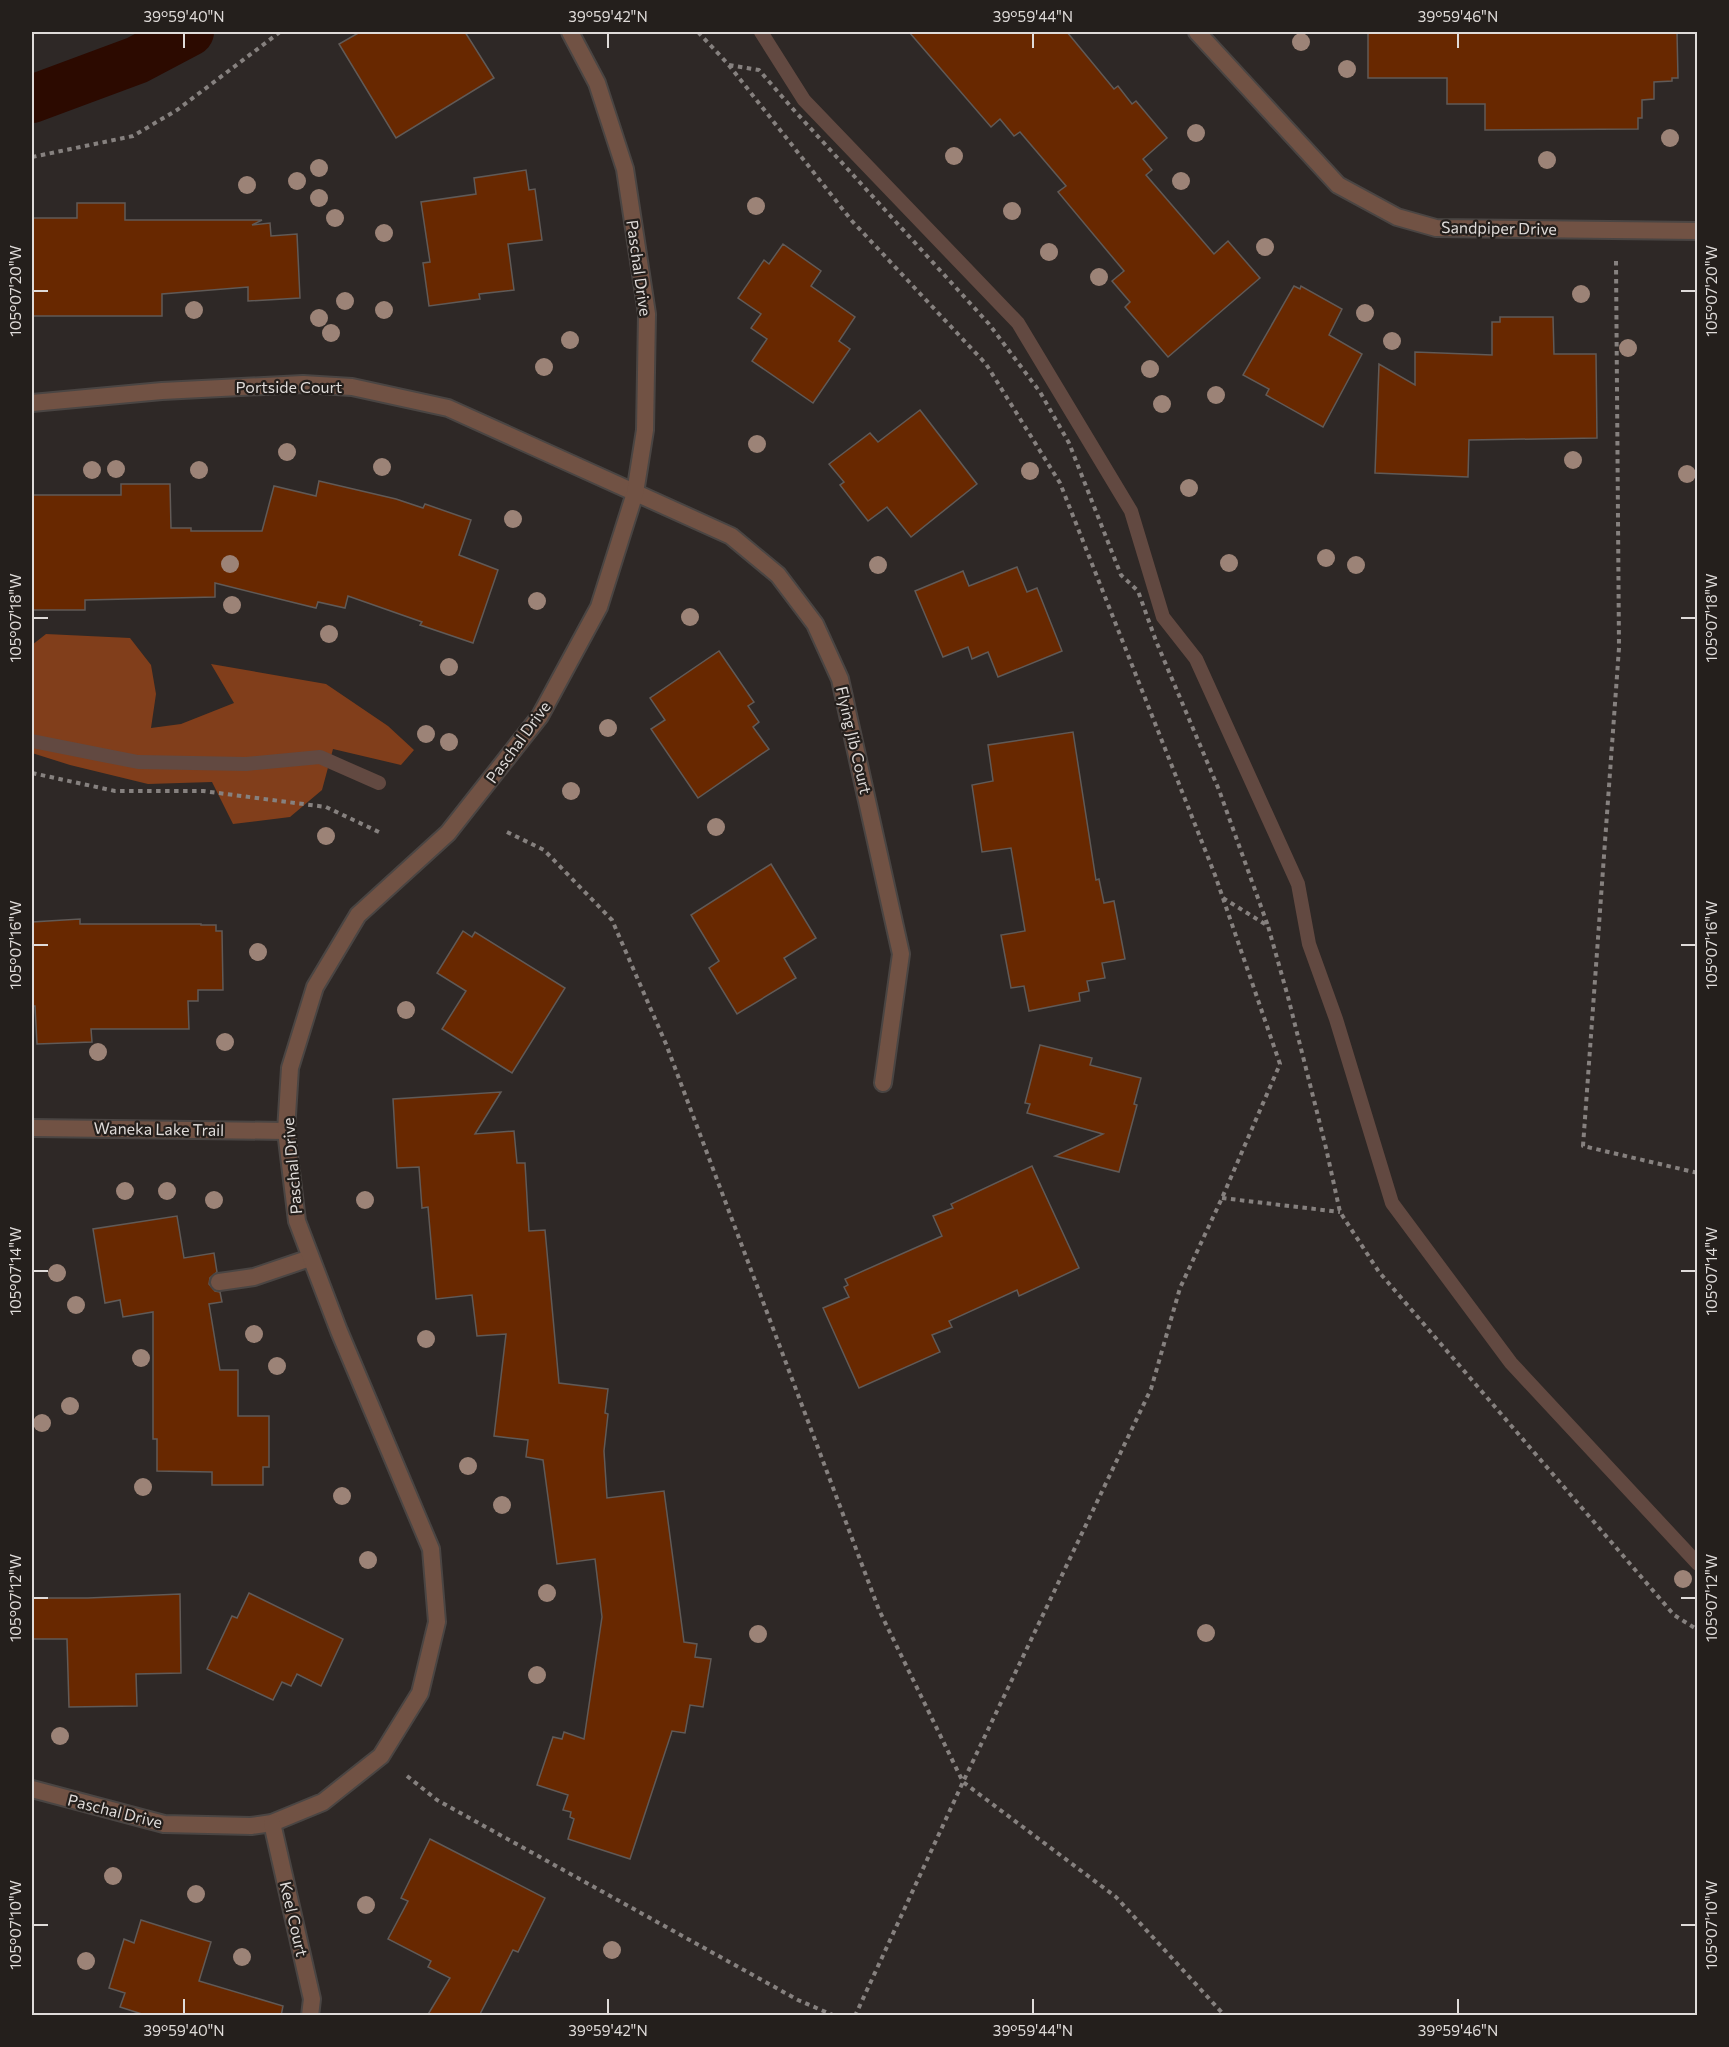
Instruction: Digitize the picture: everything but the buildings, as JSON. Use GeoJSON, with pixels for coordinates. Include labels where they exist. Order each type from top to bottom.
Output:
{"type":"FeatureCollection","features":[{"type":"Feature","properties":{"kind":"street","name":"Paschal Drive"},"geometry":{"type":"LineString","coordinates":[[32,1789],[164,1824],[251,1826],[272,1823],[323,1802],[381,1756],[420,1693],[437,1622],[431,1549],[339,1331],[297,1221],[286,1131],[290,1068],[315,987],[358,915],[448,833],[540,716],[599,607],[635,493],[645,430],[648,314],[625,169],[597,83],[570,32]]}},
{"type":"Feature","properties":{"kind":"street","name":"Sandpiper Drive"},"geometry":{"type":"LineString","coordinates":[[1197,32],[1338,185],[1397,217],[1436,228],[1698,231]]}},
{"type":"Feature","properties":{"kind":"street","name":"Portside Court"},"geometry":{"type":"LineString","coordinates":[[32,403],[174,390],[303,384],[352,387],[448,408],[635,493]]}},
{"type":"Feature","properties":{"kind":"street","name":"Flying Jib Court"},"geometry":{"type":"LineString","coordinates":[[635,493],[731,536],[778,575],[815,624],[840,680],[901,954],[883,1083]]}},
{"type":"Feature","properties":{"kind":"street","name":"Waneka Lake Trail"},"geometry":{"type":"LineString","coordinates":[[32,1128],[286,1131]]}},
{"type":"Feature","properties":{"kind":"street"},"geometry":{"type":"LineString","coordinates":[[219,1282],[255,1277],[310,1258]]}},
{"type":"Feature","properties":{"kind":"street","name":"Keel Court"},"geometry":{"type":"LineString","coordinates":[[272,1823],[312,1999],[310,2016]]}},
{"type":"Feature","properties":{"kind":"path"},"geometry":{"type":"LineString","coordinates":[[32,158],[133,136],[177,110],[280,32]]}},
{"type":"Feature","properties":{"kind":"path"},"geometry":{"type":"LineString","coordinates":[[698,32],[728,64],[852,221],[986,364],[1060,483],[1223,898],[1280,1064],[1180,1288],[1151,1389],[963,1782],[855,2016]]}},
{"type":"Feature","properties":{"kind":"path"},"geometry":{"type":"LineString","coordinates":[[728,64],[759,70],[989,324],[1040,392],[1069,443],[1121,575],[1138,591],[1156,641],[1219,790],[1268,926],[1291,1009],[1340,1212],[1379,1272],[1674,1615],[1698,1630]]}},
{"type":"Feature","properties":{"kind":"path"},"geometry":{"type":"LineString","coordinates":[[1617,230],[1618,648],[1582,1146],[1698,1173]]}},
{"type":"Feature","properties":{"kind":"path"},"geometry":{"type":"LineString","coordinates":[[32,773],[115,791],[202,791],[326,807],[381,833]]}},
{"type":"Feature","properties":{"kind":"path"},"geometry":{"type":"LineString","coordinates":[[507,832],[544,850],[612,920],[666,1044],[879,1610],[963,1782],[1116,1897],[1225,2016]]}},
{"type":"Feature","properties":{"kind":"path"},"geometry":{"type":"LineString","coordinates":[[1223,898],[1268,926]]}},
{"type":"Feature","properties":{"kind":"path"},"geometry":{"type":"LineString","coordinates":[[1222,1198],[1340,1212]]}},
{"type":"Feature","properties":{"kind":"path"},"geometry":{"type":"LineString","coordinates":[[381,1756],[437,1800],[798,2000],[835,2016]]}},
{"type":"Feature","properties":{"kind":"shaded area"},"geometry":{"type":"Polygon","coordinates":[[[46,634],[130,638],[151,665],[156,694],[151,728],[181,724],[234,703],[211,664],[326,684],[388,726],[414,750],[401,765],[333,749],[322,790],[290,817],[233,824],[212,782],[148,784],[32,753],[32,645],[46,634]]]}},
{"type":"Feature","properties":{"kind":"waterway"},"geometry":{"type":"LineString","coordinates":[[32,99],[137,60],[190,32]]}},
{"type":"Feature","properties":{"kind":"waterway"},"geometry":{"type":"LineString","coordinates":[[761,32],[804,100],[1018,323],[1131,511],[1163,617],[1196,659],[1298,884],[1309,944],[1336,1019],[1392,1203],[1511,1363],[1698,1564]]}},
{"type":"Feature","properties":{"kind":"waterway"},"geometry":{"type":"LineString","coordinates":[[32,741],[138,762],[246,764],[320,757],[379,783]]}}]}
